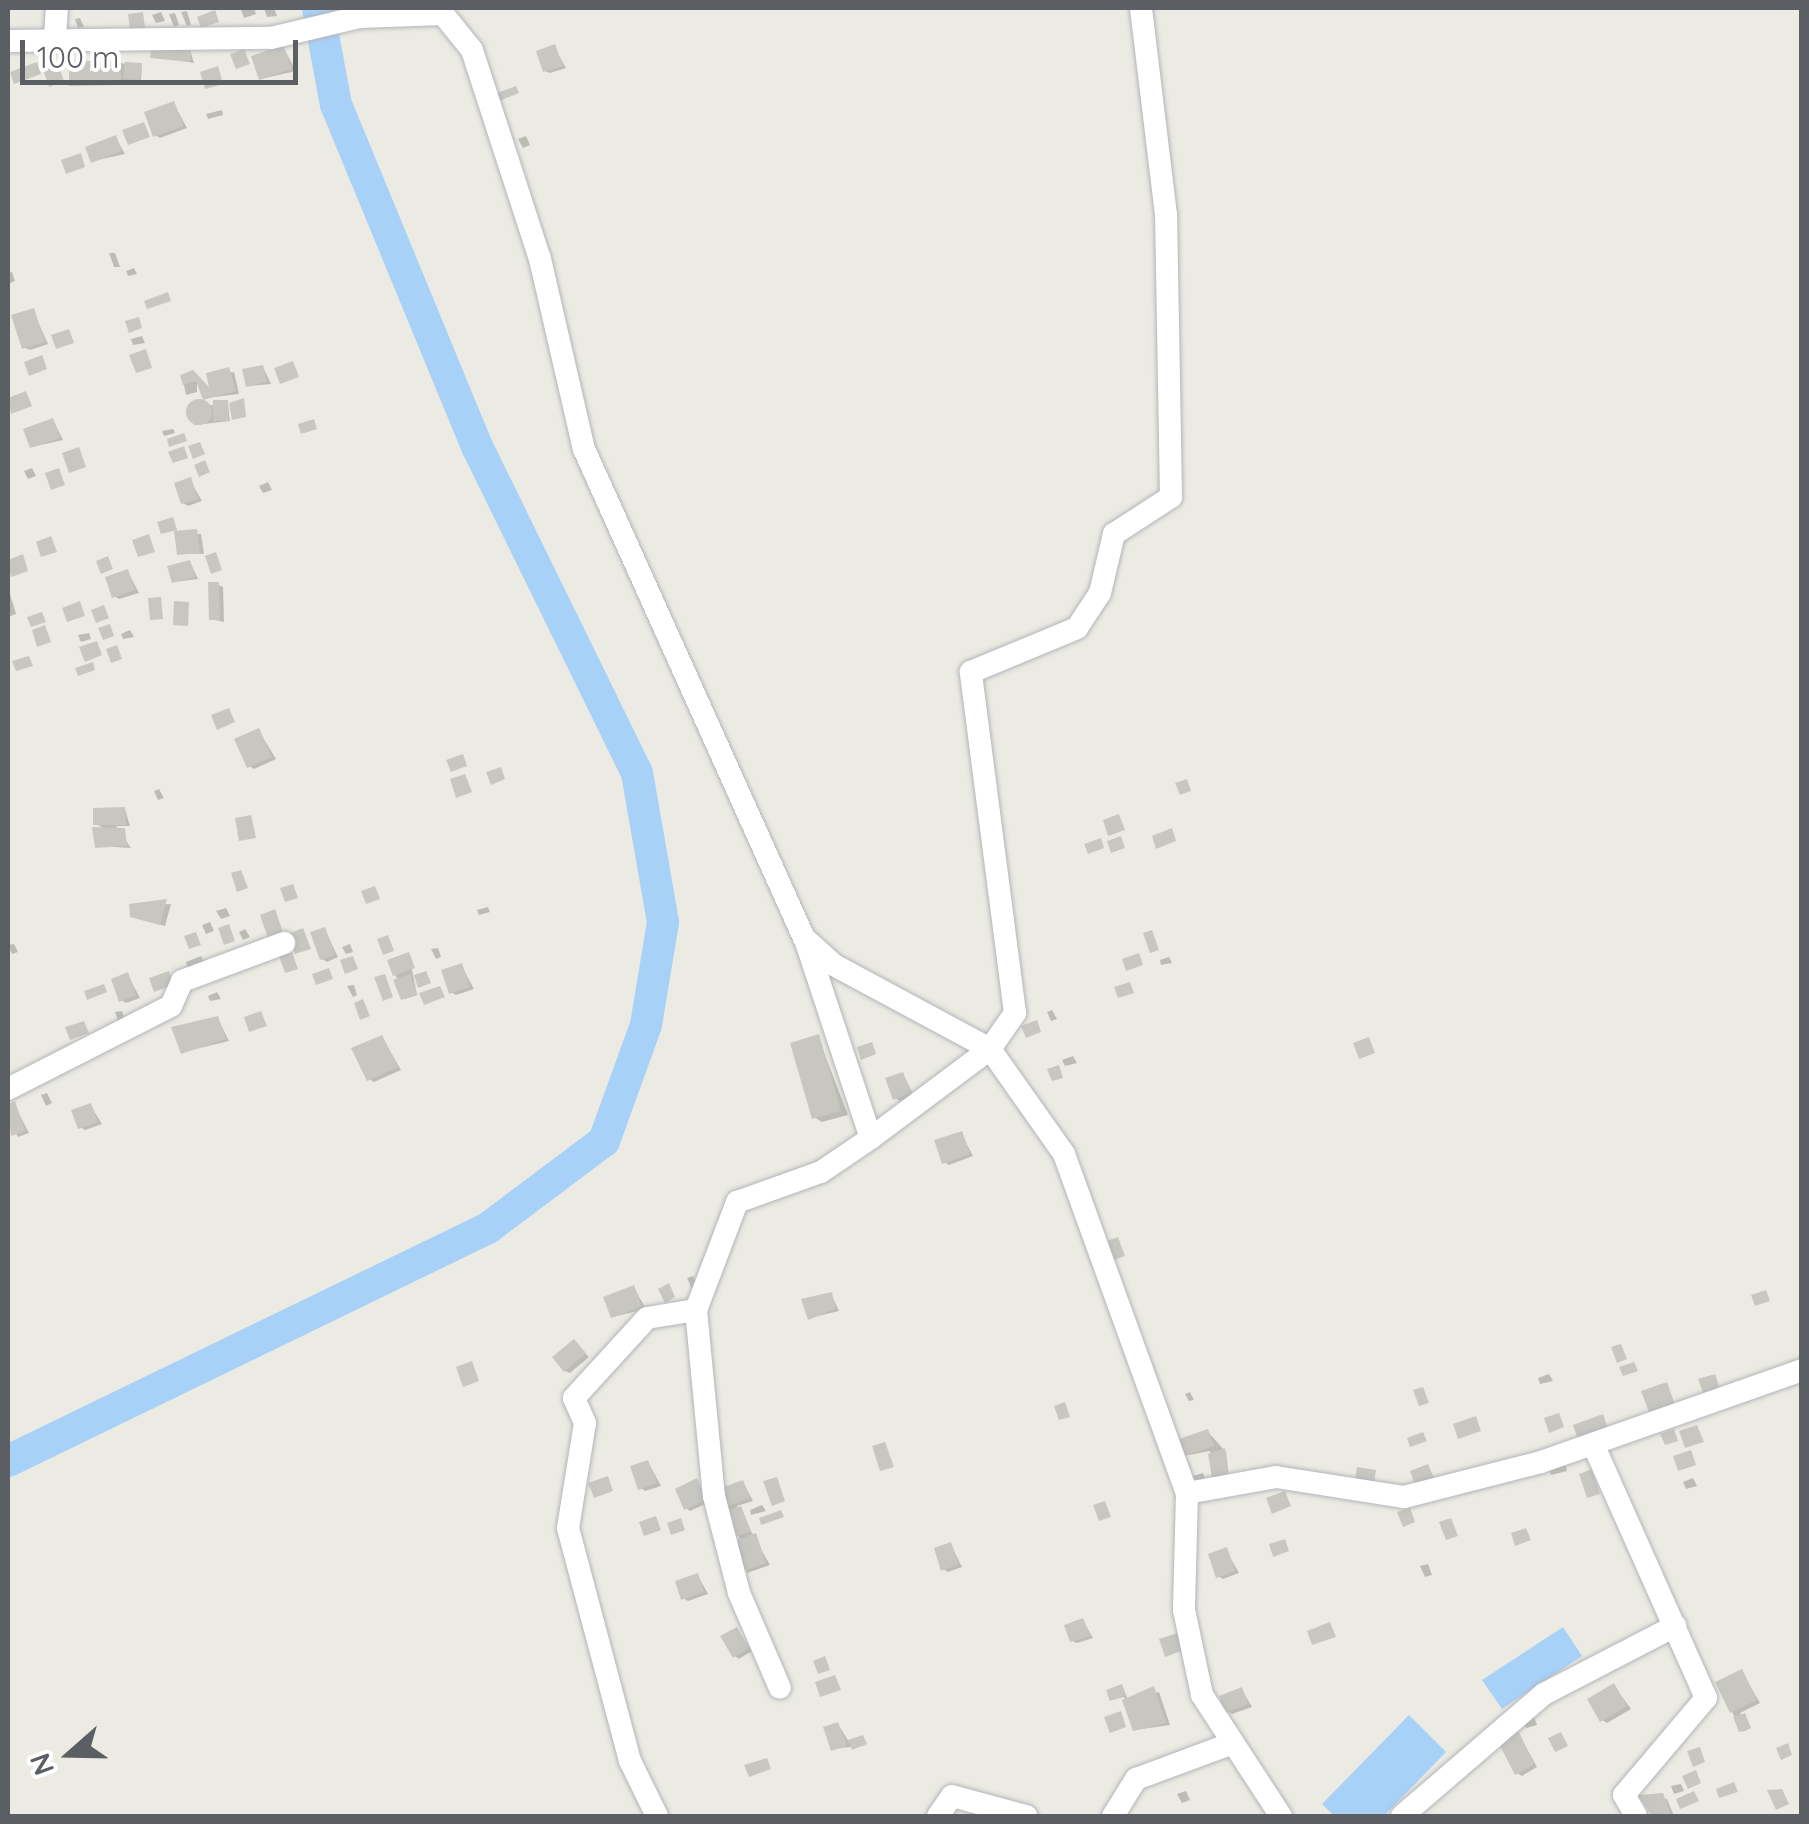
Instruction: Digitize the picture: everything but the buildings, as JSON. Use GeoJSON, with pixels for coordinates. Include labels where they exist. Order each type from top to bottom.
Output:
{"type":"FeatureCollection","features":[{"type":"Feature","properties":{"kind":"street"},"geometry":{"type":"LineString","coordinates":[[55,36],[58,8]]}},
{"type":"Feature","properties":{"kind":"street"},"geometry":{"type":"LineString","coordinates":[[780,1688],[739,1593],[714,1496],[696,1310],[737,1202],[821,1172],[872,1138],[990,1049],[1015,1013],[971,672],[1077,628],[1100,593],[1114,534],[1170,497],[1166,214],[1155,68],[1140,8]]}},
{"type":"Feature","properties":{"kind":"street"},"geometry":{"type":"LineString","coordinates":[[8,41],[55,36],[271,38],[360,18],[426,11],[443,14],[472,50],[540,259],[584,449],[804,938],[872,1138]]}},
{"type":"Feature","properties":{"kind":"street"},"geometry":{"type":"LineString","coordinates":[[804,938],[834,964],[990,1049],[1064,1154],[1187,1493],[1184,1610],[1202,1695],[1281,1816]]}},
{"type":"Feature","properties":{"kind":"street"},"geometry":{"type":"LineString","coordinates":[[8,1089],[170,1006],[182,981],[284,943]]}},
{"type":"Feature","properties":{"kind":"street"},"geometry":{"type":"LineString","coordinates":[[657,1816],[630,1760],[568,1528],[585,1422],[574,1398],[647,1318],[696,1310]]}},
{"type":"Feature","properties":{"kind":"street"},"geometry":{"type":"LineString","coordinates":[[1187,1493],[1276,1477],[1404,1496],[1593,1444],[1802,1370]]}},
{"type":"Feature","properties":{"kind":"street"},"geometry":{"type":"LineString","coordinates":[[1593,1444],[1706,1698],[1624,1795],[1636,1816]]}},
{"type":"Feature","properties":{"kind":"street"},"geometry":{"type":"LineString","coordinates":[[1402,1816],[1544,1694],[1675,1626]]}},
{"type":"Feature","properties":{"kind":"street"},"geometry":{"type":"LineString","coordinates":[[1112,1816],[1136,1779],[1233,1743]]}},
{"type":"Feature","properties":{"kind":"street"},"geometry":{"type":"LineString","coordinates":[[938,1816],[952,1796],[1026,1816]]}},
{"type":"Feature","properties":{"kind":"water"},"geometry":{"type":"Polygon","coordinates":[[[1563,1627],[1582,1656],[1502,1709],[1482,1680],[1563,1627]]]}},
{"type":"Feature","properties":{"kind":"water"},"geometry":{"type":"Polygon","coordinates":[[[1409,1715],[1446,1752],[1384,1816],[1334,1816],[1322,1804],[1409,1715]]]}},
{"type":"Feature","properties":{"kind":"waterway"},"geometry":{"type":"LineString","coordinates":[[8,1461],[488,1228],[604,1141],[646,1025],[663,922],[637,773],[478,449],[336,105],[318,8]]}}]}
